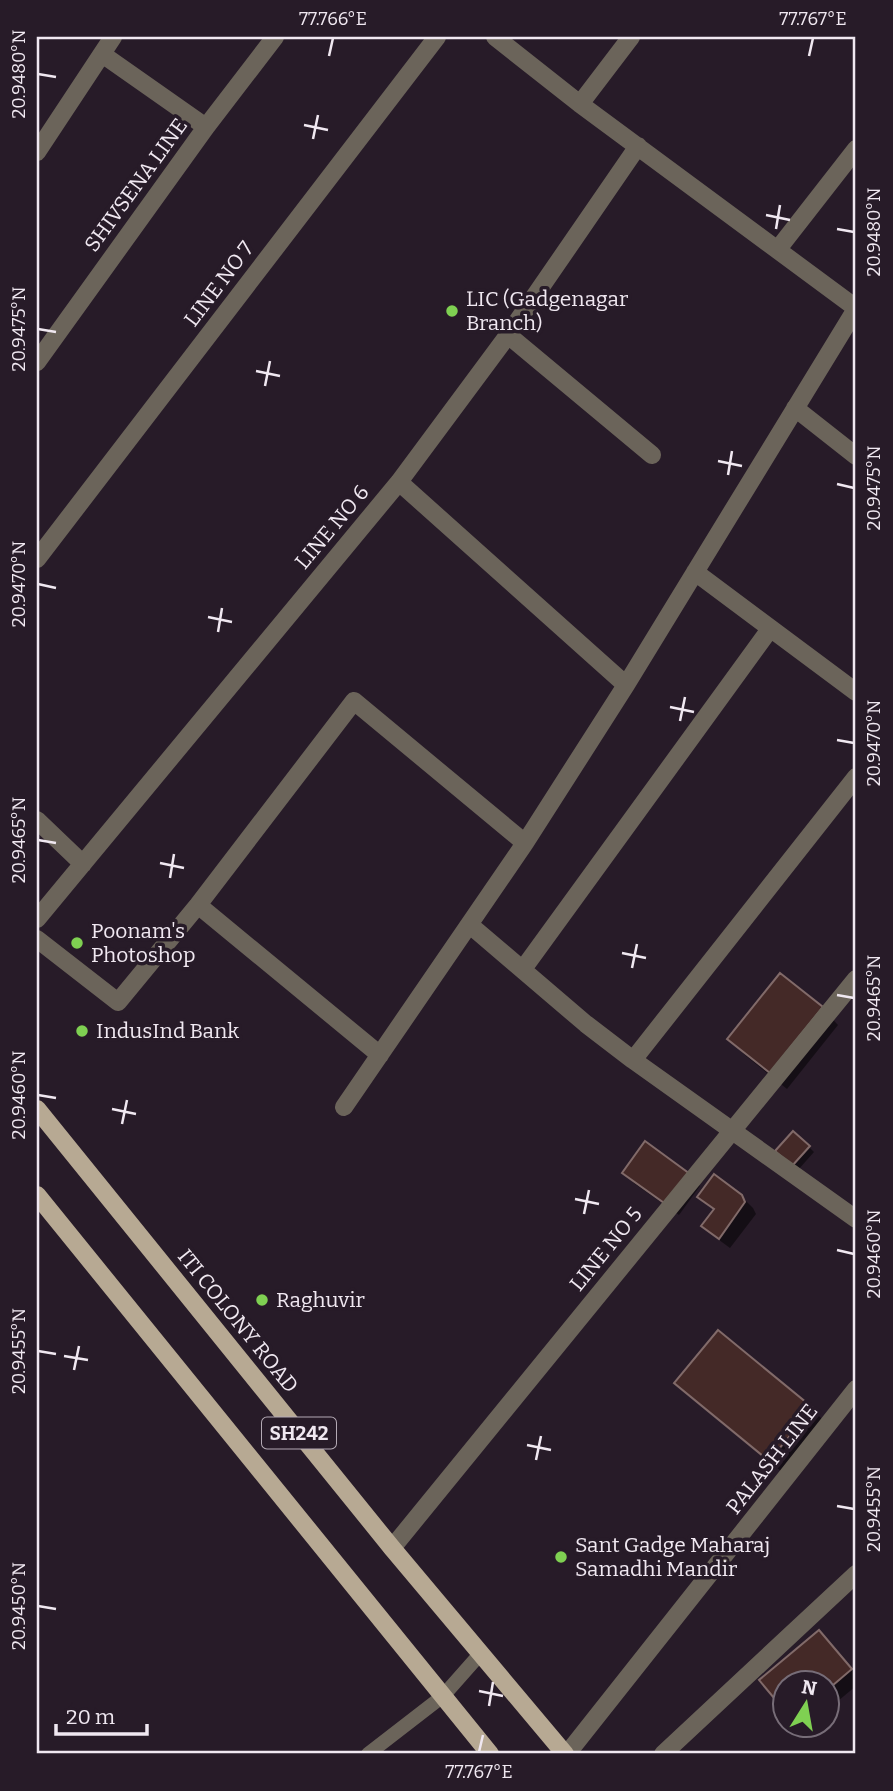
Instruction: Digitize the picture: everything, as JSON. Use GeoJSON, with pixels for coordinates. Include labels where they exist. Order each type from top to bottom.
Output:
{"type":"FeatureCollection","features":[{"type":"Feature","properties":{"kind":"main road","name":"ITI COLONY ROAD"},"geometry":{"type":"LineString","coordinates":[[37,1109],[392,1548],[566,1754]]}},
{"type":"Feature","properties":{"kind":"main road","name":"SH242"},"geometry":{"type":"LineString","coordinates":[[37,1195],[491,1754]]}},
{"type":"Feature","properties":{"kind":"street"},"geometry":{"type":"LineString","coordinates":[[37,152],[113,37]]}},
{"type":"Feature","properties":{"kind":"street","name":"SHIVSENA LINE"},"geometry":{"type":"LineString","coordinates":[[37,362],[206,127],[275,37]]}},
{"type":"Feature","properties":{"kind":"street","name":"LINE NO 7"},"geometry":{"type":"LineString","coordinates":[[37,559],[437,37]]}},
{"type":"Feature","properties":{"kind":"street"},"geometry":{"type":"LineString","coordinates":[[344,1107],[525,843],[626,685],[856,309],[580,104],[495,37]]}},
{"type":"Feature","properties":{"kind":"street"},"geometry":{"type":"LineString","coordinates":[[580,104],[631,37]]}},
{"type":"Feature","properties":{"kind":"street"},"geometry":{"type":"LineString","coordinates":[[102,54],[206,127]]}},
{"type":"Feature","properties":{"kind":"street","name":"LINE NO 6"},"geometry":{"type":"LineString","coordinates":[[37,919],[399,482],[508,335],[638,146]]}},
{"type":"Feature","properties":{"kind":"street"},"geometry":{"type":"LineString","coordinates":[[778,249],[856,149]]}},
{"type":"Feature","properties":{"kind":"street"},"geometry":{"type":"LineString","coordinates":[[508,335],[652,455]]}},
{"type":"Feature","properties":{"kind":"street"},"geometry":{"type":"LineString","coordinates":[[796,408],[856,456]]}},
{"type":"Feature","properties":{"kind":"street"},"geometry":{"type":"LineString","coordinates":[[399,482],[626,685]]}},
{"type":"Feature","properties":{"kind":"street"},"geometry":{"type":"LineString","coordinates":[[695,572],[856,692]]}},
{"type":"Feature","properties":{"kind":"street"},"geometry":{"type":"LineString","coordinates":[[523,969],[770,629]]}},
{"type":"Feature","properties":{"kind":"street"},"geometry":{"type":"LineString","coordinates":[[37,939],[118,1002],[198,905],[354,701],[525,843]]}},
{"type":"Feature","properties":{"kind":"street"},"geometry":{"type":"LineString","coordinates":[[633,1060],[856,777]]}},
{"type":"Feature","properties":{"kind":"street"},"geometry":{"type":"LineString","coordinates":[[37,820],[83,864]]}},
{"type":"Feature","properties":{"kind":"street"},"geometry":{"type":"LineString","coordinates":[[198,905],[380,1055]]}},
{"type":"Feature","properties":{"kind":"street"},"geometry":{"type":"LineString","coordinates":[[470,925],[586,1024],[633,1060],[856,1219]]}},
{"type":"Feature","properties":{"kind":"street","name":"LINE NO 5"},"geometry":{"type":"LineString","coordinates":[[392,1548],[856,979]]}},
{"type":"Feature","properties":{"kind":"street","name":"PALASH LINE"},"geometry":{"type":"LineString","coordinates":[[566,1754],[856,1389]]}},
{"type":"Feature","properties":{"kind":"street"},"geometry":{"type":"LineString","coordinates":[[663,1754],[856,1574]]}},
{"type":"Feature","properties":{"kind":"lane"},"geometry":{"type":"LineString","coordinates":[[368,1754],[443,1696],[481,1653]]}},
{"type":"Feature","properties":{"kind":"building"},"geometry":{"type":"Polygon","coordinates":[[[780,973],[823,1007],[770,1073],[727,1039],[780,973]]]}},
{"type":"Feature","properties":{"kind":"building"},"geometry":{"type":"Polygon","coordinates":[[[793,1131],[810,1146],[792,1166],[775,1151],[793,1131]]]}},
{"type":"Feature","properties":{"kind":"building"},"geometry":{"type":"Polygon","coordinates":[[[645,1141],[690,1174],[667,1205],[622,1173],[645,1141]]]}},
{"type":"Feature","properties":{"kind":"building"},"geometry":{"type":"Polygon","coordinates":[[[714,1174],[742,1195],[745,1202],[719,1239],[701,1226],[714,1209],[697,1197],[714,1174]]]}},
{"type":"Feature","properties":{"kind":"building"},"geometry":{"type":"Polygon","coordinates":[[[718,1330],[813,1408],[769,1461],[674,1383],[718,1330]]]}},
{"type":"Feature","properties":{"kind":"building"},"geometry":{"type":"Polygon","coordinates":[[[819,1630],[852,1669],[840,1679],[840,1668],[773,1668],[819,1630]]]}},
{"type":"Feature","properties":{"kind":"building"},"geometry":{"type":"Polygon","coordinates":[[[770,1671],[770,1693],[759,1680],[770,1671]]]}},
{"type":"Feature","properties":{"kind":"place","name":"LIC (Gadgenagar Branch)"},"geometry":{"type":"Point","coordinates":[452,311]}},
{"type":"Feature","properties":{"kind":"place","name":"Poonam's Photoshop"},"geometry":{"type":"Point","coordinates":[77,943]}},
{"type":"Feature","properties":{"kind":"place","name":"IndusInd Bank"},"geometry":{"type":"Point","coordinates":[82,1031]}},
{"type":"Feature","properties":{"kind":"place","name":"Raghuvir"},"geometry":{"type":"Point","coordinates":[262,1300]}},
{"type":"Feature","properties":{"kind":"place","name":"Sant Gadge Maharaj Samadhi Mandir"},"geometry":{"type":"Point","coordinates":[561,1557]}}]}
